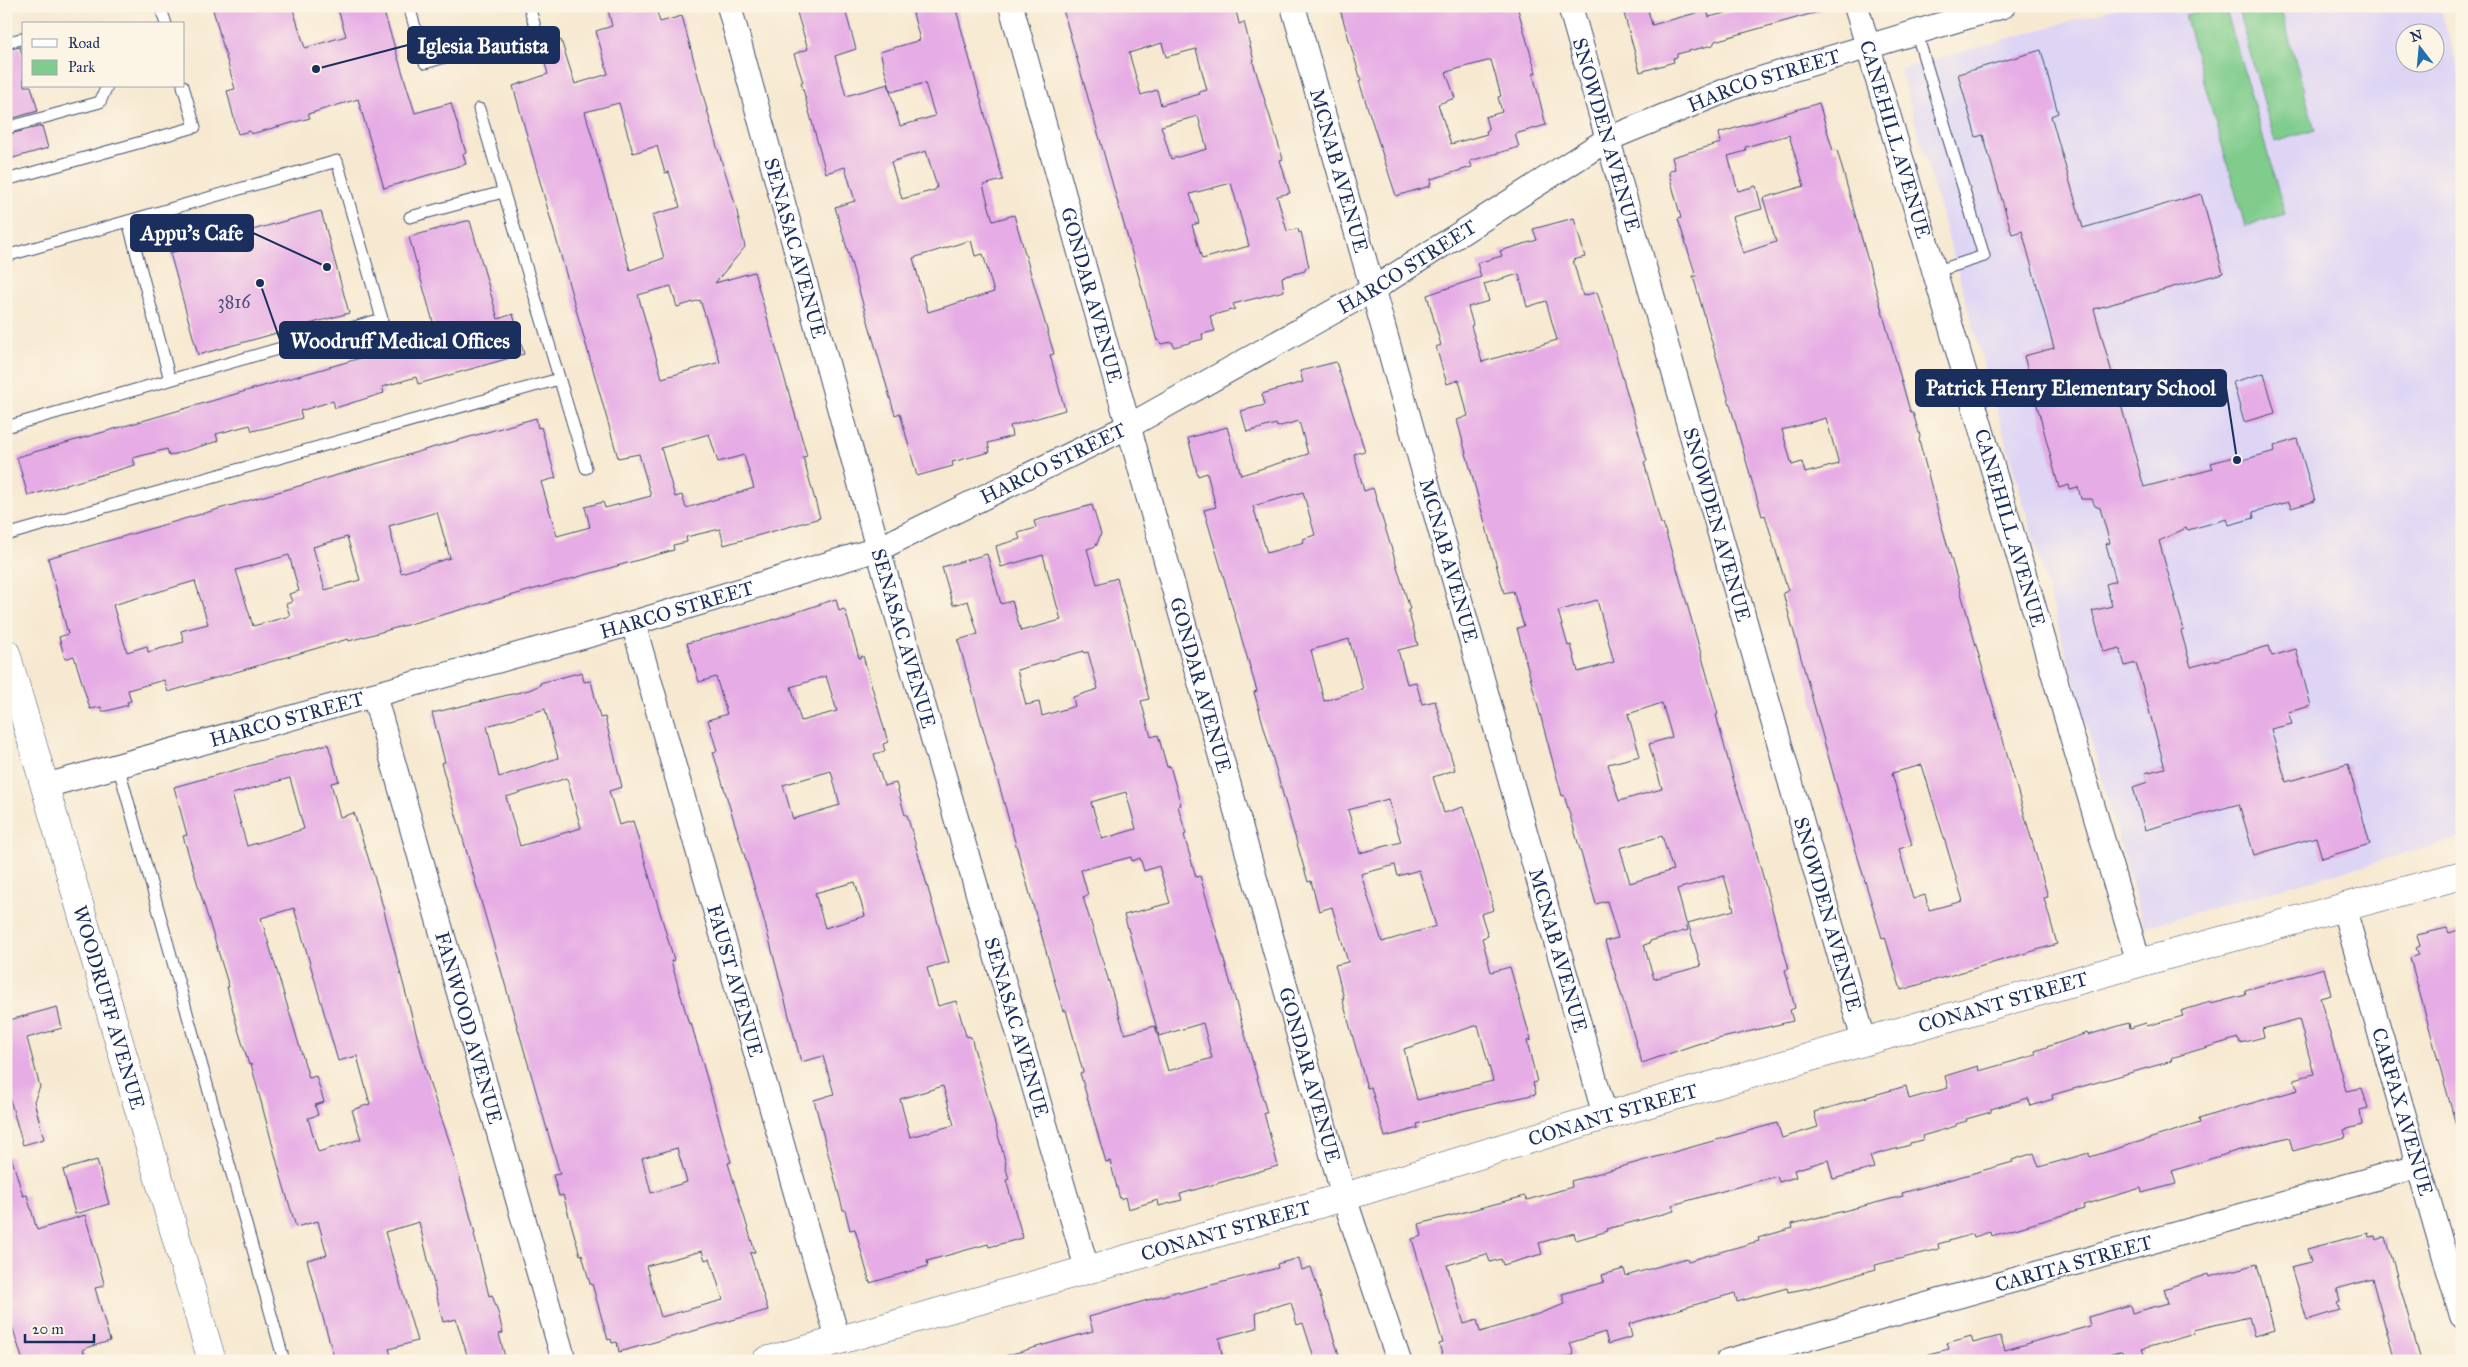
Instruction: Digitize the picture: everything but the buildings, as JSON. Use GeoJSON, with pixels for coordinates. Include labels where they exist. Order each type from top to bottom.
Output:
{"type":"FeatureCollection","features":[{"type":"Feature","properties":{"kind":"street","name":"SENASAC AVENUE"},"geometry":{"type":"LineString","coordinates":[[729,6],[878,549],[1087,1268]]}},
{"type":"Feature","properties":{"kind":"street","name":"GONDAR AVENUE"},"geometry":{"type":"LineString","coordinates":[[1010,6],[1344,1197],[1399,1361]]}},
{"type":"Feature","properties":{"kind":"street","name":"MCNAB AVENUE"},"geometry":{"type":"LineString","coordinates":[[1292,6],[1605,1116]]}},
{"type":"Feature","properties":{"kind":"street","name":"SNOWDEN AVENUE"},"geometry":{"type":"LineString","coordinates":[[1570,6],[1864,1041]]}},
{"type":"Feature","properties":{"kind":"street","name":"CANEHILL AVENUE"},"geometry":{"type":"LineString","coordinates":[[1856,6],[2139,963]]}},
{"type":"Feature","properties":{"kind":"street","name":"HARCO STREET"},"geometry":{"type":"LineString","coordinates":[[45,786],[633,623],[878,549],[1129,426],[1372,290],[1608,139],[1737,86],[1867,45],[2003,6]]}},
{"type":"Feature","properties":{"kind":"street","name":"FAUST AVENUE"},"geometry":{"type":"LineString","coordinates":[[633,623],[838,1340]]}},
{"type":"Feature","properties":{"kind":"street","name":"WOODRUFF AVENUE"},"geometry":{"type":"LineString","coordinates":[[6,653],[212,1361]]}},
{"type":"Feature","properties":{"kind":"street","name":"FANWOOD AVENUE"},"geometry":{"type":"LineString","coordinates":[[374,695],[564,1361]]}},
{"type":"Feature","properties":{"kind":"street","name":"CONANT STREET"},"geometry":{"type":"LineString","coordinates":[[766,1361],[1087,1268],[1344,1197],[1605,1116],[1864,1041],[2139,963],[2344,909],[2462,875]]}},
{"type":"Feature","properties":{"kind":"street","name":"CARFAX AVENUE"},"geometry":{"type":"LineString","coordinates":[[2344,909],[2462,1316]]}},
{"type":"Feature","properties":{"kind":"street","name":"CARITA STREET"},"geometry":{"type":"LineString","coordinates":[[1728,1361],[2418,1166]]}},
{"type":"Feature","properties":{"kind":"lane"},"geometry":{"type":"LineString","coordinates":[[160,6],[165,22]]}},
{"type":"Feature","properties":{"kind":"lane"},"geometry":{"type":"LineString","coordinates":[[409,6],[425,63],[536,30],[529,6]]}},
{"type":"Feature","properties":{"kind":"lane"},"geometry":{"type":"LineString","coordinates":[[1916,31],[1984,256],[1934,272]]}},
{"type":"Feature","properties":{"kind":"lane"},"geometry":{"type":"LineString","coordinates":[[6,43],[22,39]]}},
{"type":"Feature","properties":{"kind":"lane"},"geometry":{"type":"LineString","coordinates":[[6,128],[100,102],[106,88]]}},
{"type":"Feature","properties":{"kind":"lane"},"geometry":{"type":"LineString","coordinates":[[6,180],[195,127],[184,88]]}},
{"type":"Feature","properties":{"kind":"lane"},"geometry":{"type":"LineString","coordinates":[[479,109],[586,468]]}},
{"type":"Feature","properties":{"kind":"lane"},"geometry":{"type":"LineString","coordinates":[[6,256],[337,161],[382,319],[6,427]]}},
{"type":"Feature","properties":{"kind":"lane"},"geometry":{"type":"LineString","coordinates":[[410,217],[503,192]]}},
{"type":"Feature","properties":{"kind":"lane"},"geometry":{"type":"LineString","coordinates":[[128,221],[170,380]]}},
{"type":"Feature","properties":{"kind":"lane"},"geometry":{"type":"LineString","coordinates":[[6,535],[559,379]]}},
{"type":"Feature","properties":{"kind":"lane"},"geometry":{"type":"LineString","coordinates":[[118,765],[284,1361]]}},
{"type":"Feature","properties":{"kind":"shaded area"},"geometry":{"type":"Polygon","coordinates":[[[2124,6],[2440,6],[2445,22],[2396,22],[2396,72],[2446,72],[2446,27],[2462,82],[2462,838],[2144,927],[1900,69],[2124,6]]]}},
{"type":"Feature","properties":{"kind":"green space"},"geometry":{"type":"Polygon","coordinates":[[[2217,6],[2225,6],[2285,214],[2245,226],[2185,15],[2217,6]]]}},
{"type":"Feature","properties":{"kind":"green space"},"geometry":{"type":"Polygon","coordinates":[[[2237,6],[2280,6],[2315,130],[2275,142],[2237,6]]]}},
{"type":"Feature","properties":{"kind":"place","name":"Iglesia Bautista"},"geometry":{"type":"Point","coordinates":[316,69]}},
{"type":"Feature","properties":{"kind":"place","name":"Appu's Cafe"},"geometry":{"type":"Point","coordinates":[327,267]}},
{"type":"Feature","properties":{"kind":"place","name":"Woodruff Medical Offices"},"geometry":{"type":"Point","coordinates":[260,283]}},
{"type":"Feature","properties":{"kind":"place","name":"Patrick Henry Elementary School"},"geometry":{"type":"Point","coordinates":[2237,460]}}]}
